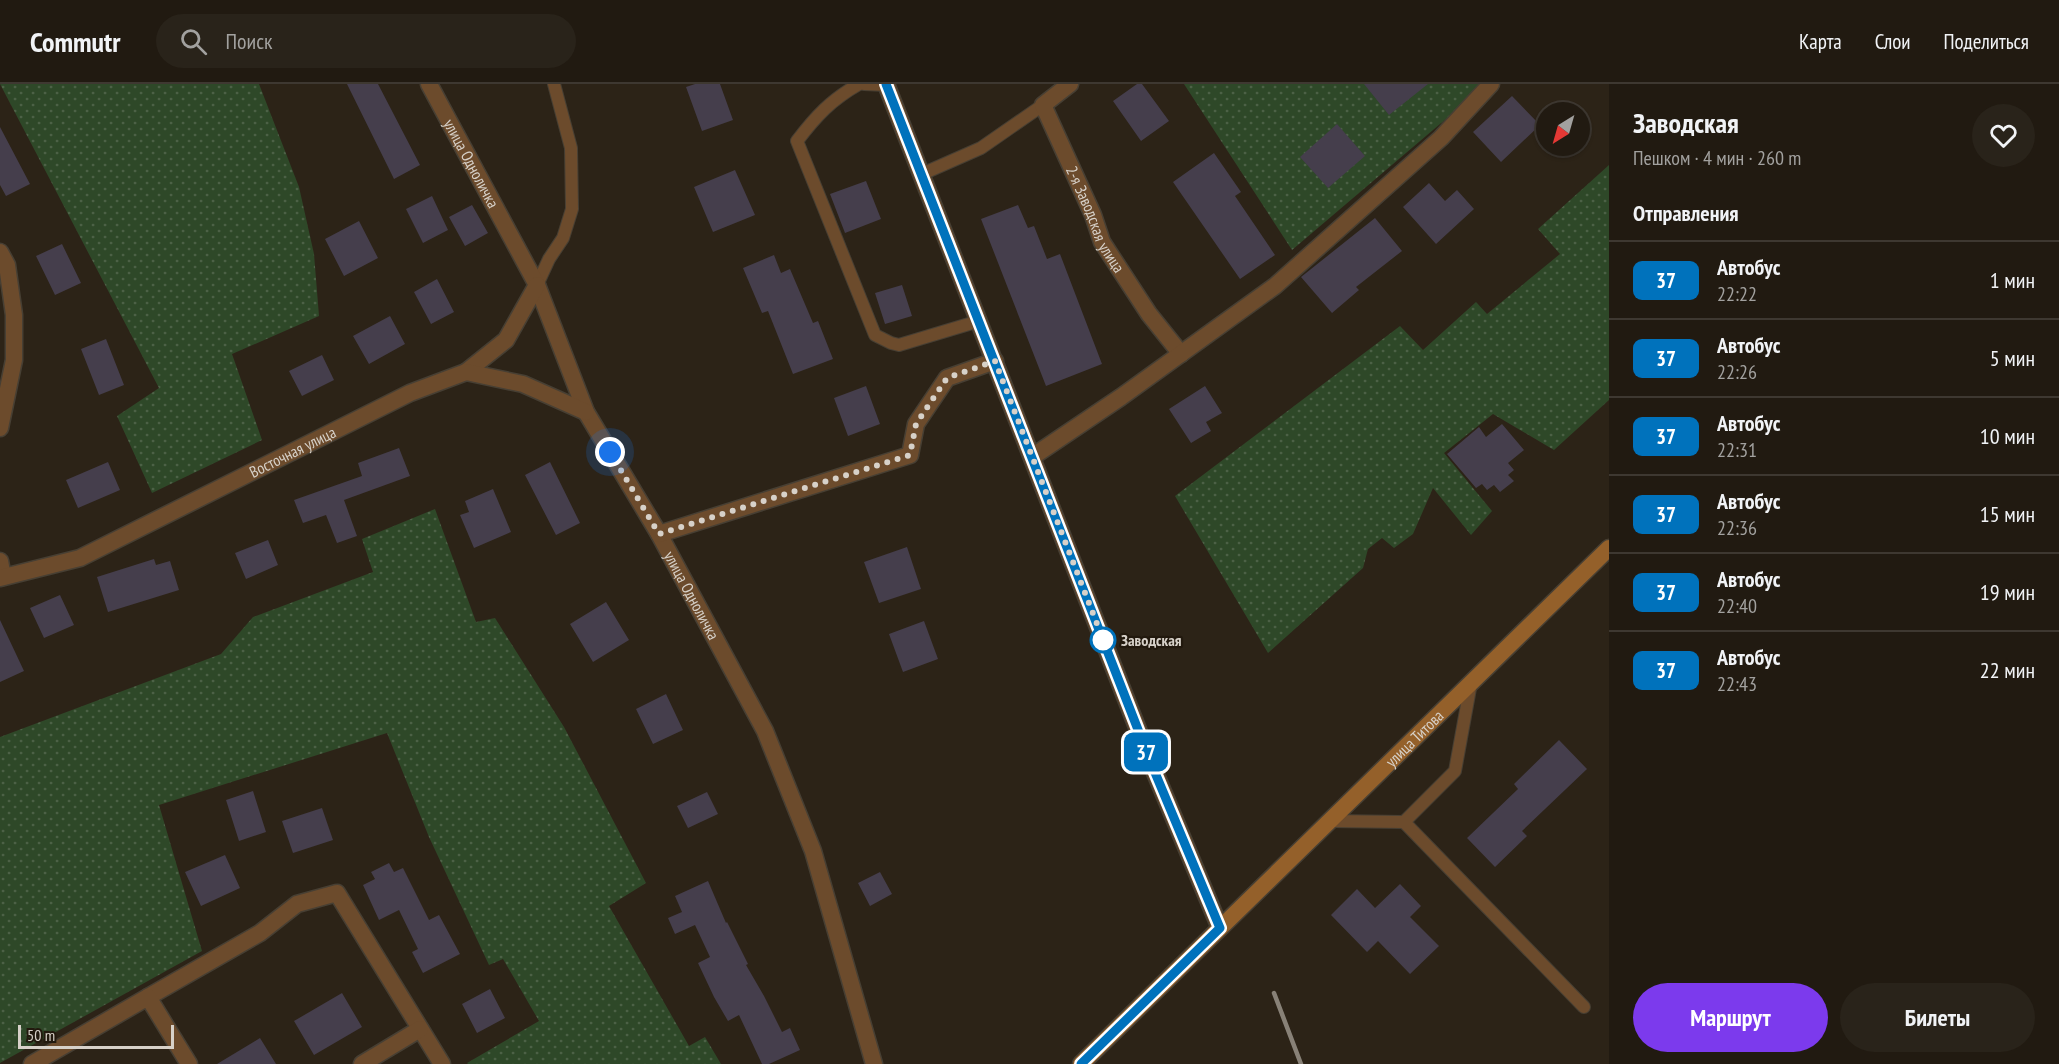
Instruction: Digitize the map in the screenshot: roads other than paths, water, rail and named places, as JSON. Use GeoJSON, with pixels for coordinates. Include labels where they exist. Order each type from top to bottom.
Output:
{"type":"FeatureCollection","features":[{"type":"Feature","properties":{"kind":"main road","name":"улица Титова"},"geometry":{"type":"LineString","coordinates":[[1081,1064],[1609,548]]}},
{"type":"Feature","properties":{"kind":"street","name":"улица Одноличка"},"geometry":{"type":"LineString","coordinates":[[429,84],[537,285],[586,411],[659,534],[765,731],[813,851],[874,1064]]}},
{"type":"Feature","properties":{"kind":"street"},"geometry":{"type":"LineString","coordinates":[[1043,105],[1070,84]]}},
{"type":"Feature","properties":{"kind":"street"},"geometry":{"type":"LineString","coordinates":[[1032,457],[1121,397],[1275,286],[1441,138],[1491,84]]}},
{"type":"Feature","properties":{"kind":"street"},"geometry":{"type":"LineString","coordinates":[[887,85],[1151,763],[1220,928]]}},
{"type":"Feature","properties":{"kind":"street","name":"2-я Заводская улица"},"geometry":{"type":"LineString","coordinates":[[1043,105],[1093,215],[1102,242],[1149,314],[1181,354]]}},
{"type":"Feature","properties":{"kind":"street"},"geometry":{"type":"LineString","coordinates":[[0,252],[9,275],[14,315],[14,360],[0,428]]}},
{"type":"Feature","properties":{"kind":"street"},"geometry":{"type":"LineString","coordinates":[[466,372],[506,340],[537,285]]}},
{"type":"Feature","properties":{"kind":"street"},"geometry":{"type":"LineString","coordinates":[[659,534],[910,455],[916,424],[947,378],[995,361]]}},
{"type":"Feature","properties":{"kind":"street"},"geometry":{"type":"LineString","coordinates":[[466,372],[523,384],[586,411]]}},
{"type":"Feature","properties":{"kind":"street","name":"Восточная улица"},"geometry":{"type":"LineString","coordinates":[[1,572],[80,558],[410,393],[466,372]]}},
{"type":"Feature","properties":{"kind":"street"},"geometry":{"type":"LineString","coordinates":[[32,1064],[260,933],[297,904],[337,893],[442,1064]]}},
{"type":"Feature","properties":{"kind":"street"},"geometry":{"type":"LineString","coordinates":[[148,998],[189,1064]]}},
{"type":"Feature","properties":{"kind":"street"},"geometry":{"type":"LineString","coordinates":[[362,1064],[420,1029]]}},
{"type":"Feature","properties":{"kind":"lane"},"geometry":{"type":"LineString","coordinates":[[537,285],[549,259],[563,238],[572,209],[571,148],[554,84]]}},
{"type":"Feature","properties":{"kind":"lane"},"geometry":{"type":"LineString","coordinates":[[859,84],[840,94],[817,114],[797,141],[875,335],[891,344],[899,345],[979,321]]}},
{"type":"Feature","properties":{"kind":"lane"},"geometry":{"type":"LineString","coordinates":[[864,84],[887,85]]}},
{"type":"Feature","properties":{"kind":"lane"},"geometry":{"type":"LineString","coordinates":[[922,174],[981,148],[1043,105]]}},
{"type":"Feature","properties":{"kind":"lane"},"geometry":{"type":"LineString","coordinates":[[1404,822],[1455,771],[1471,683]]}},
{"type":"Feature","properties":{"kind":"lane"},"geometry":{"type":"LineString","coordinates":[[1330,821],[1404,822],[1584,1006]]}},
{"type":"Feature","properties":{"kind":"railway"},"geometry":{"type":"LineString","coordinates":[[1274,993],[1301,1064]]}},
{"type":"Feature","properties":{"kind":"place","name":"Заводская"},"geometry":{"type":"Point","coordinates":[1103,640]}}]}
